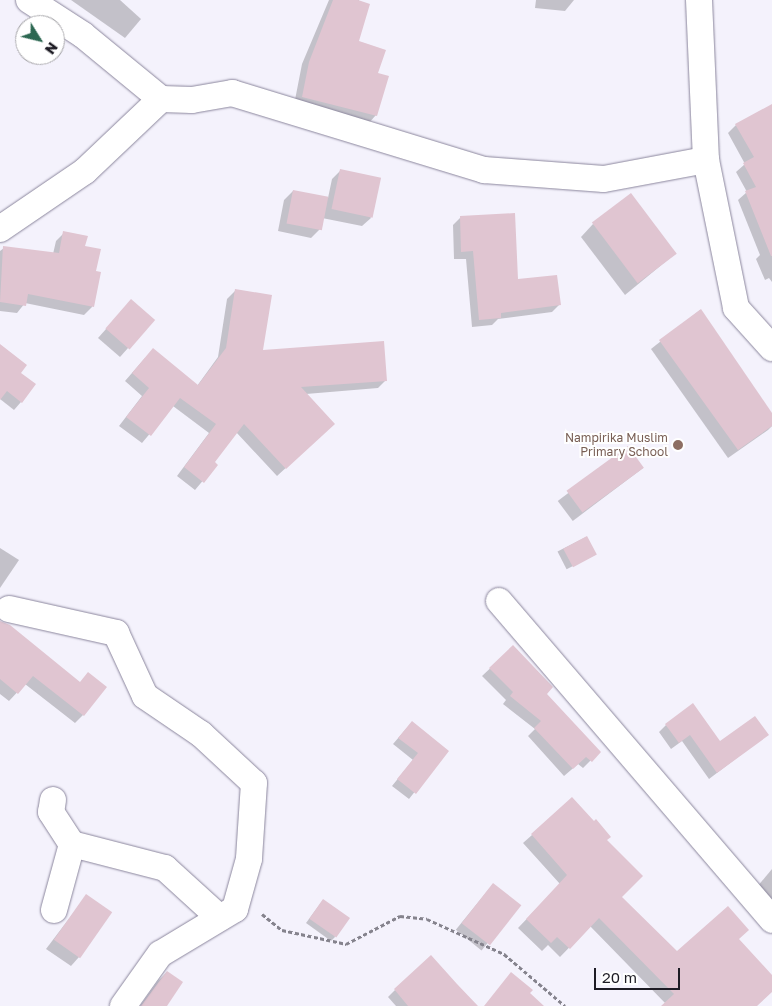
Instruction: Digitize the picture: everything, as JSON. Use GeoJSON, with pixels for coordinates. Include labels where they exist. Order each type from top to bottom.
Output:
{"type":"FeatureCollection","features":[{"type":"Feature","properties":{"kind":"street"},"geometry":{"type":"LineString","coordinates":[[29,0],[83,35],[161,99],[192,100],[232,93],[484,170],[604,179],[706,160]]}},
{"type":"Feature","properties":{"kind":"street"},"geometry":{"type":"LineString","coordinates":[[699,0],[706,160],[736,308],[772,348]]}},
{"type":"Feature","properties":{"kind":"street"},"geometry":{"type":"LineString","coordinates":[[0,229],[85,171],[161,99]]}},
{"type":"Feature","properties":{"kind":"street"},"geometry":{"type":"LineString","coordinates":[[499,601],[772,920]]}},
{"type":"Feature","properties":{"kind":"street"},"geometry":{"type":"LineString","coordinates":[[9,609],[116,633],[145,696],[201,734],[254,783],[249,859],[235,909],[160,954],[123,1006]]}},
{"type":"Feature","properties":{"kind":"street"},"geometry":{"type":"LineString","coordinates":[[53,800],[51,812],[72,844],[164,868],[220,918]]}},
{"type":"Feature","properties":{"kind":"street"},"geometry":{"type":"LineString","coordinates":[[54,910],[72,844]]}},
{"type":"Feature","properties":{"kind":"path"},"geometry":{"type":"LineString","coordinates":[[239,895],[282,930],[346,944],[400,916],[427,919],[504,954],[565,1006]]}},
{"type":"Feature","properties":{"kind":"building"},"geometry":{"type":"Polygon","coordinates":[[[333,0],[358,0],[370,4],[359,41],[386,50],[378,73],[389,76],[377,116],[302,97],[309,62],[333,0]]]}},
{"type":"Feature","properties":{"kind":"building"},"geometry":{"type":"Polygon","coordinates":[[[772,104],[771,256],[745,191],[756,187],[743,163],[754,157],[735,124],[772,104]]]}},
{"type":"Feature","properties":{"kind":"building"},"geometry":{"type":"Polygon","coordinates":[[[340,169],[381,178],[373,218],[331,209],[340,169]]]}},
{"type":"Feature","properties":{"kind":"building"},"geometry":{"type":"Polygon","coordinates":[[[293,190],[328,197],[322,230],[287,223],[293,190]]]}},
{"type":"Feature","properties":{"kind":"building"},"geometry":{"type":"Polygon","coordinates":[[[631,193],[677,254],[638,283],[592,222],[631,193]]]}},
{"type":"Feature","properties":{"kind":"building"},"geometry":{"type":"Polygon","coordinates":[[[515,213],[518,279],[557,275],[561,305],[501,313],[501,318],[479,320],[473,251],[461,252],[460,216],[515,213]]]}},
{"type":"Feature","properties":{"kind":"building"},"geometry":{"type":"Polygon","coordinates":[[[63,231],[88,236],[85,246],[101,249],[96,271],[101,272],[94,307],[28,294],[26,306],[0,302],[3,246],[59,253],[63,231]]]}},
{"type":"Feature","properties":{"kind":"building"},"geometry":{"type":"Polygon","coordinates":[[[235,289],[272,295],[263,350],[384,341],[387,381],[301,387],[335,424],[286,469],[244,424],[215,462],[218,465],[204,483],[184,467],[216,424],[180,398],[151,436],[126,417],[149,388],[132,373],[153,348],[198,385],[226,348],[235,289]]]}},
{"type":"Feature","properties":{"kind":"building"},"geometry":{"type":"Polygon","coordinates":[[[131,299],[155,320],[130,349],[105,328],[131,299]]]}},
{"type":"Feature","properties":{"kind":"building"},"geometry":{"type":"Polygon","coordinates":[[[701,309],[772,413],[772,426],[738,450],[659,340],[701,309]]]}},
{"type":"Feature","properties":{"kind":"building"},"geometry":{"type":"Polygon","coordinates":[[[0,344],[27,365],[21,373],[36,384],[22,403],[7,391],[0,400],[0,344]]]}},
{"type":"Feature","properties":{"kind":"building"},"geometry":{"type":"Polygon","coordinates":[[[628,446],[644,468],[582,513],[567,491],[628,446]]]}},
{"type":"Feature","properties":{"kind":"building"},"geometry":{"type":"Polygon","coordinates":[[[587,536],[597,555],[573,567],[563,549],[587,536]]]}},
{"type":"Feature","properties":{"kind":"building"},"geometry":{"type":"Polygon","coordinates":[[[0,621],[10,625],[80,682],[88,672],[107,687],[84,716],[33,676],[18,694],[0,679],[0,621]]]}},
{"type":"Feature","properties":{"kind":"building"},"geometry":{"type":"Polygon","coordinates":[[[513,645],[553,687],[547,694],[601,752],[592,762],[586,757],[573,769],[534,728],[541,721],[510,696],[513,692],[489,668],[513,645]]]}},
{"type":"Feature","properties":{"kind":"building"},"geometry":{"type":"Polygon","coordinates":[[[693,703],[720,741],[755,716],[769,735],[717,773],[690,735],[679,743],[665,724],[693,703]]]}},
{"type":"Feature","properties":{"kind":"building"},"geometry":{"type":"Polygon","coordinates":[[[412,721],[449,751],[416,794],[397,779],[418,753],[398,738],[412,721]]]}},
{"type":"Feature","properties":{"kind":"building"},"geometry":{"type":"Polygon","coordinates":[[[572,797],[594,821],[596,819],[611,837],[607,840],[643,876],[622,897],[677,951],[728,906],[749,930],[739,939],[772,975],[772,992],[757,1006],[661,1006],[674,994],[599,918],[570,949],[557,937],[551,943],[526,919],[567,875],[531,834],[572,797]]]}},
{"type":"Feature","properties":{"kind":"building"},"geometry":{"type":"Polygon","coordinates":[[[493,883],[521,905],[490,945],[462,923],[493,883]]]}},
{"type":"Feature","properties":{"kind":"building"},"geometry":{"type":"Polygon","coordinates":[[[86,894],[112,912],[80,958],[54,940],[86,894]]]}},
{"type":"Feature","properties":{"kind":"building"},"geometry":{"type":"Polygon","coordinates":[[[323,899],[350,918],[336,938],[309,919],[323,899]]]}},
{"type":"Feature","properties":{"kind":"building"},"geometry":{"type":"Polygon","coordinates":[[[431,955],[478,1006],[408,1006],[394,989],[431,955]]]}},
{"type":"Feature","properties":{"kind":"building"},"geometry":{"type":"Polygon","coordinates":[[[167,971],[183,982],[167,1006],[141,1006],[167,971]]]}},
{"type":"Feature","properties":{"kind":"building"},"geometry":{"type":"Polygon","coordinates":[[[511,972],[533,990],[530,993],[544,1006],[484,1006],[511,972]]]}},
{"type":"Feature","properties":{"kind":"place","name":"Nampirika Muslim Primary School"},"geometry":{"type":"Point","coordinates":[678,445]}}]}
